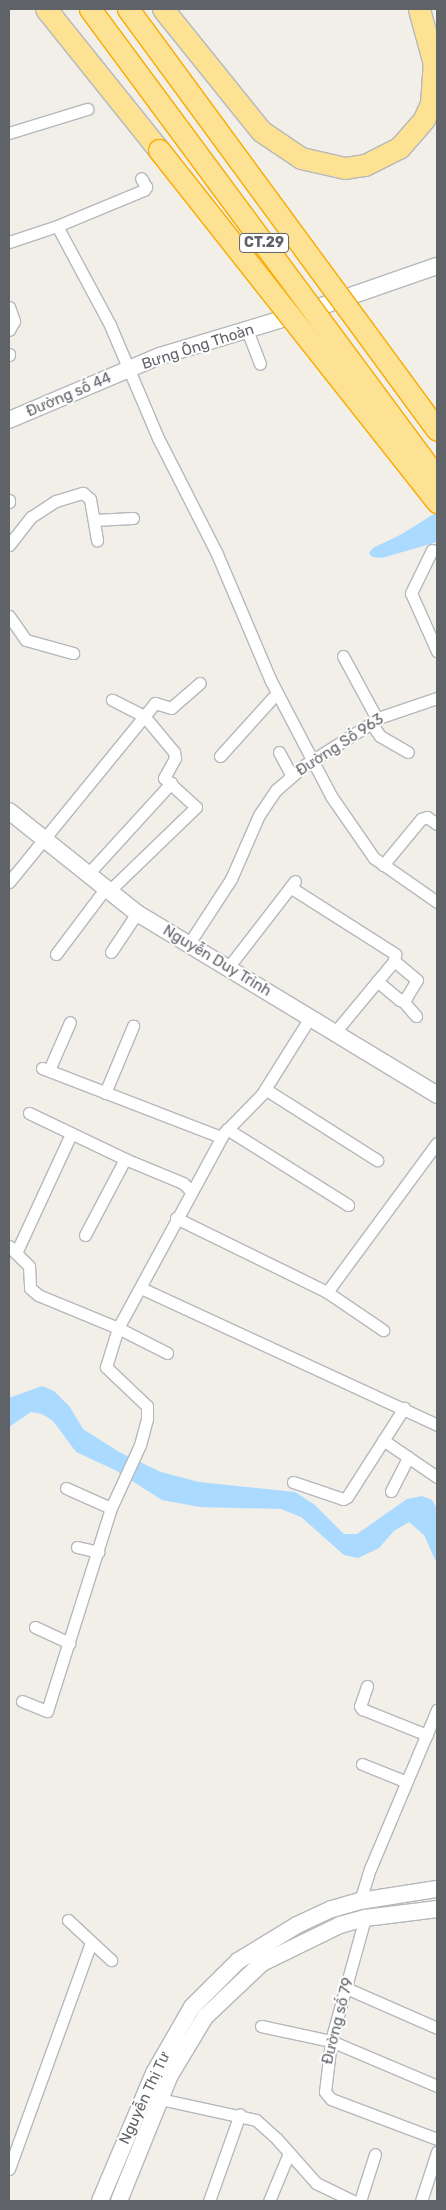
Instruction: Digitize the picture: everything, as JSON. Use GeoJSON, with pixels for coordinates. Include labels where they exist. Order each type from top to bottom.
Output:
{"type":"FeatureCollection","features":[{"type":"Feature","properties":{"kind":"highway"},"geometry":{"type":"LineString","coordinates":[[46,9],[437,502]]}},
{"type":"Feature","properties":{"kind":"highway","name":"CT.29"},"geometry":{"type":"LineString","coordinates":[[90,9],[437,478]]}},
{"type":"Feature","properties":{"kind":"highway","name":"CT.29"},"geometry":{"type":"LineString","coordinates":[[128,9],[437,430]]}},
{"type":"Feature","properties":{"kind":"highway"},"geometry":{"type":"LineString","coordinates":[[163,9],[248,117],[279,145],[301,158],[325,166],[365,164],[400,147],[414,134],[432,103],[434,84],[431,43],[420,9]]}},
{"type":"Feature","properties":{"kind":"street"},"geometry":{"type":"LineString","coordinates":[[9,133],[87,109]]}},
{"type":"Feature","properties":{"kind":"street"},"geometry":{"type":"LineString","coordinates":[[9,242],[57,226],[144,190],[146,186],[141,178]]}},
{"type":"Feature","properties":{"kind":"street","name":"Bưng Ông Thoàn"},"geometry":{"type":"LineString","coordinates":[[57,226],[130,369],[160,356],[247,330],[437,266]]}},
{"type":"Feature","properties":{"kind":"street"},"geometry":{"type":"LineString","coordinates":[[9,306],[14,321],[9,330]]}},
{"type":"Feature","properties":{"kind":"street"},"geometry":{"type":"LineString","coordinates":[[247,330],[260,364]]}},
{"type":"Feature","properties":{"kind":"street"},"geometry":{"type":"LineString","coordinates":[[130,369],[158,438],[217,554],[277,692],[331,796],[365,846],[383,866],[437,902]]}},
{"type":"Feature","properties":{"kind":"street","name":"Đường số 44"},"geometry":{"type":"LineString","coordinates":[[9,420],[130,369]]}},
{"type":"Feature","properties":{"kind":"street"},"geometry":{"type":"LineString","coordinates":[[9,545],[24,522],[56,500],[86,494],[94,520],[97,540]]}},
{"type":"Feature","properties":{"kind":"street"},"geometry":{"type":"LineString","coordinates":[[94,520],[133,518]]}},
{"type":"Feature","properties":{"kind":"street"},"geometry":{"type":"LineString","coordinates":[[432,550],[411,593],[437,651]]}},
{"type":"Feature","properties":{"kind":"street"},"geometry":{"type":"LineString","coordinates":[[9,616],[26,640],[73,653]]}},
{"type":"Feature","properties":{"kind":"street"},"geometry":{"type":"LineString","coordinates":[[343,656],[380,736],[408,752]]}},
{"type":"Feature","properties":{"kind":"street"},"geometry":{"type":"LineString","coordinates":[[9,882],[157,702],[168,710],[200,683]]}},
{"type":"Feature","properties":{"kind":"street"},"geometry":{"type":"LineString","coordinates":[[220,756],[277,692]]}},
{"type":"Feature","properties":{"kind":"street","name":"Đường Số 963"},"geometry":{"type":"LineString","coordinates":[[188,945],[231,878],[265,804],[292,776],[313,759],[374,721],[437,698]]}},
{"type":"Feature","properties":{"kind":"street"},"geometry":{"type":"LineString","coordinates":[[56,954],[107,890],[196,807],[165,775],[175,754],[144,716],[112,700]]}},
{"type":"Feature","properties":{"kind":"street"},"geometry":{"type":"LineString","coordinates":[[279,752],[292,776]]}},
{"type":"Feature","properties":{"kind":"street"},"geometry":{"type":"LineString","coordinates":[[87,875],[171,783]]}},
{"type":"Feature","properties":{"kind":"street","name":"Nguyễn Duy Trinh"},"geometry":{"type":"LineString","coordinates":[[9,811],[43,841],[137,913],[227,969],[336,1031],[437,1095]]}},
{"type":"Feature","properties":{"kind":"street"},"geometry":{"type":"LineString","coordinates":[[383,866],[421,819],[427,817],[437,824]]}},
{"type":"Feature","properties":{"kind":"street"},"geometry":{"type":"LineString","coordinates":[[227,969],[292,884],[393,952],[394,961],[417,980],[403,1001]]}},
{"type":"Feature","properties":{"kind":"street"},"geometry":{"type":"LineString","coordinates":[[111,952],[137,913]]}},
{"type":"Feature","properties":{"kind":"street"},"geometry":{"type":"LineString","coordinates":[[336,1031],[394,961]]}},
{"type":"Feature","properties":{"kind":"street"},"geometry":{"type":"LineString","coordinates":[[377,981],[403,1001],[416,1016]]}},
{"type":"Feature","properties":{"kind":"street"},"geometry":{"type":"LineString","coordinates":[[26,1703],[47,1711],[64,1640],[97,1551],[107,1506],[124,1479],[135,1456],[147,1419],[147,1406],[106,1367],[118,1328],[141,1288],[190,1190],[224,1133],[265,1089],[311,1016]]}},
{"type":"Feature","properties":{"kind":"street"},"geometry":{"type":"LineString","coordinates":[[70,1022],[45,1069],[105,1093],[224,1133],[348,1205]]}},
{"type":"Feature","properties":{"kind":"street"},"geometry":{"type":"LineString","coordinates":[[105,1093],[133,1026]]}},
{"type":"Feature","properties":{"kind":"street"},"geometry":{"type":"LineString","coordinates":[[265,1089],[376,1160]]}},
{"type":"Feature","properties":{"kind":"street"},"geometry":{"type":"LineString","coordinates":[[30,1113],[124,1159],[183,1183],[190,1190]]}},
{"type":"Feature","properties":{"kind":"street"},"geometry":{"type":"LineString","coordinates":[[71,1134],[12,1249],[29,1266],[30,1288],[38,1295],[118,1328],[167,1353]]}},
{"type":"Feature","properties":{"kind":"street"},"geometry":{"type":"LineString","coordinates":[[327,1292],[437,1143]]}},
{"type":"Feature","properties":{"kind":"street"},"geometry":{"type":"LineString","coordinates":[[85,1235],[124,1159]]}},
{"type":"Feature","properties":{"kind":"street"},"geometry":{"type":"LineString","coordinates":[[176,1218],[327,1292],[383,1330]]}},
{"type":"Feature","properties":{"kind":"street"},"geometry":{"type":"LineString","coordinates":[[141,1288],[322,1374],[404,1408],[437,1425]]}},
{"type":"Feature","properties":{"kind":"street"},"geometry":{"type":"LineString","coordinates":[[293,1482],[343,1499],[404,1408]]}},
{"type":"Feature","properties":{"kind":"street"},"geometry":{"type":"LineString","coordinates":[[383,1440],[437,1477]]}},
{"type":"Feature","properties":{"kind":"street"},"geometry":{"type":"LineString","coordinates":[[391,1490],[408,1457]]}},
{"type":"Feature","properties":{"kind":"street"},"geometry":{"type":"LineString","coordinates":[[66,1488],[107,1506]]}},
{"type":"Feature","properties":{"kind":"street"},"geometry":{"type":"LineString","coordinates":[[79,1547],[97,1551]]}},
{"type":"Feature","properties":{"kind":"street"},"geometry":{"type":"LineString","coordinates":[[35,1627],[64,1640]]}},
{"type":"Feature","properties":{"kind":"street"},"geometry":{"type":"LineString","coordinates":[[367,1686],[360,1706],[362,1709],[427,1735]]}},
{"type":"Feature","properties":{"kind":"street"},"geometry":{"type":"LineString","coordinates":[[360,1901],[437,1710]]}},
{"type":"Feature","properties":{"kind":"street"},"geometry":{"type":"LineString","coordinates":[[362,1764],[407,1782]]}},
{"type":"Feature","properties":{"kind":"street","name":"Nguyễn Thị Tư"},"geometry":{"type":"LineString","coordinates":[[100,2201],[154,2073],[192,2007],[238,1961],[253,1950],[306,1921],[360,1901],[437,1889]]}},
{"type":"Feature","properties":{"kind":"street","name":"Nguyễn Thị Tư"},"geometry":{"type":"LineString","coordinates":[[120,2201],[168,2077],[205,2017],[262,1963],[340,1925],[365,1918],[437,1909]]}},
{"type":"Feature","properties":{"kind":"street","name":"Đường số 79"},"geometry":{"type":"LineString","coordinates":[[365,1918],[326,2064],[327,2096],[437,2140]]}},
{"type":"Feature","properties":{"kind":"street"},"geometry":{"type":"LineString","coordinates":[[68,1920],[111,1960]]}},
{"type":"Feature","properties":{"kind":"street"},"geometry":{"type":"LineString","coordinates":[[9,2169],[91,1943]]}},
{"type":"Feature","properties":{"kind":"street"},"geometry":{"type":"LineString","coordinates":[[346,1988],[437,2028]]}},
{"type":"Feature","properties":{"kind":"street"},"geometry":{"type":"LineString","coordinates":[[261,2026],[331,2041],[437,2086]]}},
{"type":"Feature","properties":{"kind":"street"},"geometry":{"type":"LineString","coordinates":[[160,2099],[240,2114],[256,2120],[316,2183],[353,2201]]}},
{"type":"Feature","properties":{"kind":"street"},"geometry":{"type":"LineString","coordinates":[[208,2201],[240,2114]]}},
{"type":"Feature","properties":{"kind":"street"},"geometry":{"type":"LineString","coordinates":[[421,2201],[437,2152]]}},
{"type":"Feature","properties":{"kind":"street"},"geometry":{"type":"LineString","coordinates":[[269,2201],[289,2153]]}},
{"type":"Feature","properties":{"kind":"street"},"geometry":{"type":"LineString","coordinates":[[360,2201],[375,2154]]}},
{"type":"Feature","properties":{"kind":"water"},"geometry":{"type":"Polygon","coordinates":[[[437,512],[437,542],[382,558],[372,557],[369,553],[373,548],[402,534],[437,512]]]}},
{"type":"Feature","properties":{"kind":"water"},"geometry":{"type":"Polygon","coordinates":[[[42,1386],[54,1391],[70,1407],[83,1429],[119,1452],[161,1472],[199,1482],[295,1492],[315,1505],[344,1534],[357,1534],[407,1499],[422,1496],[432,1500],[437,1509],[437,1564],[424,1535],[409,1522],[394,1531],[379,1548],[358,1558],[344,1555],[301,1517],[281,1509],[200,1507],[162,1500],[115,1470],[76,1452],[53,1421],[42,1414],[31,1412],[9,1427],[9,1398],[42,1386]]]}}]}
